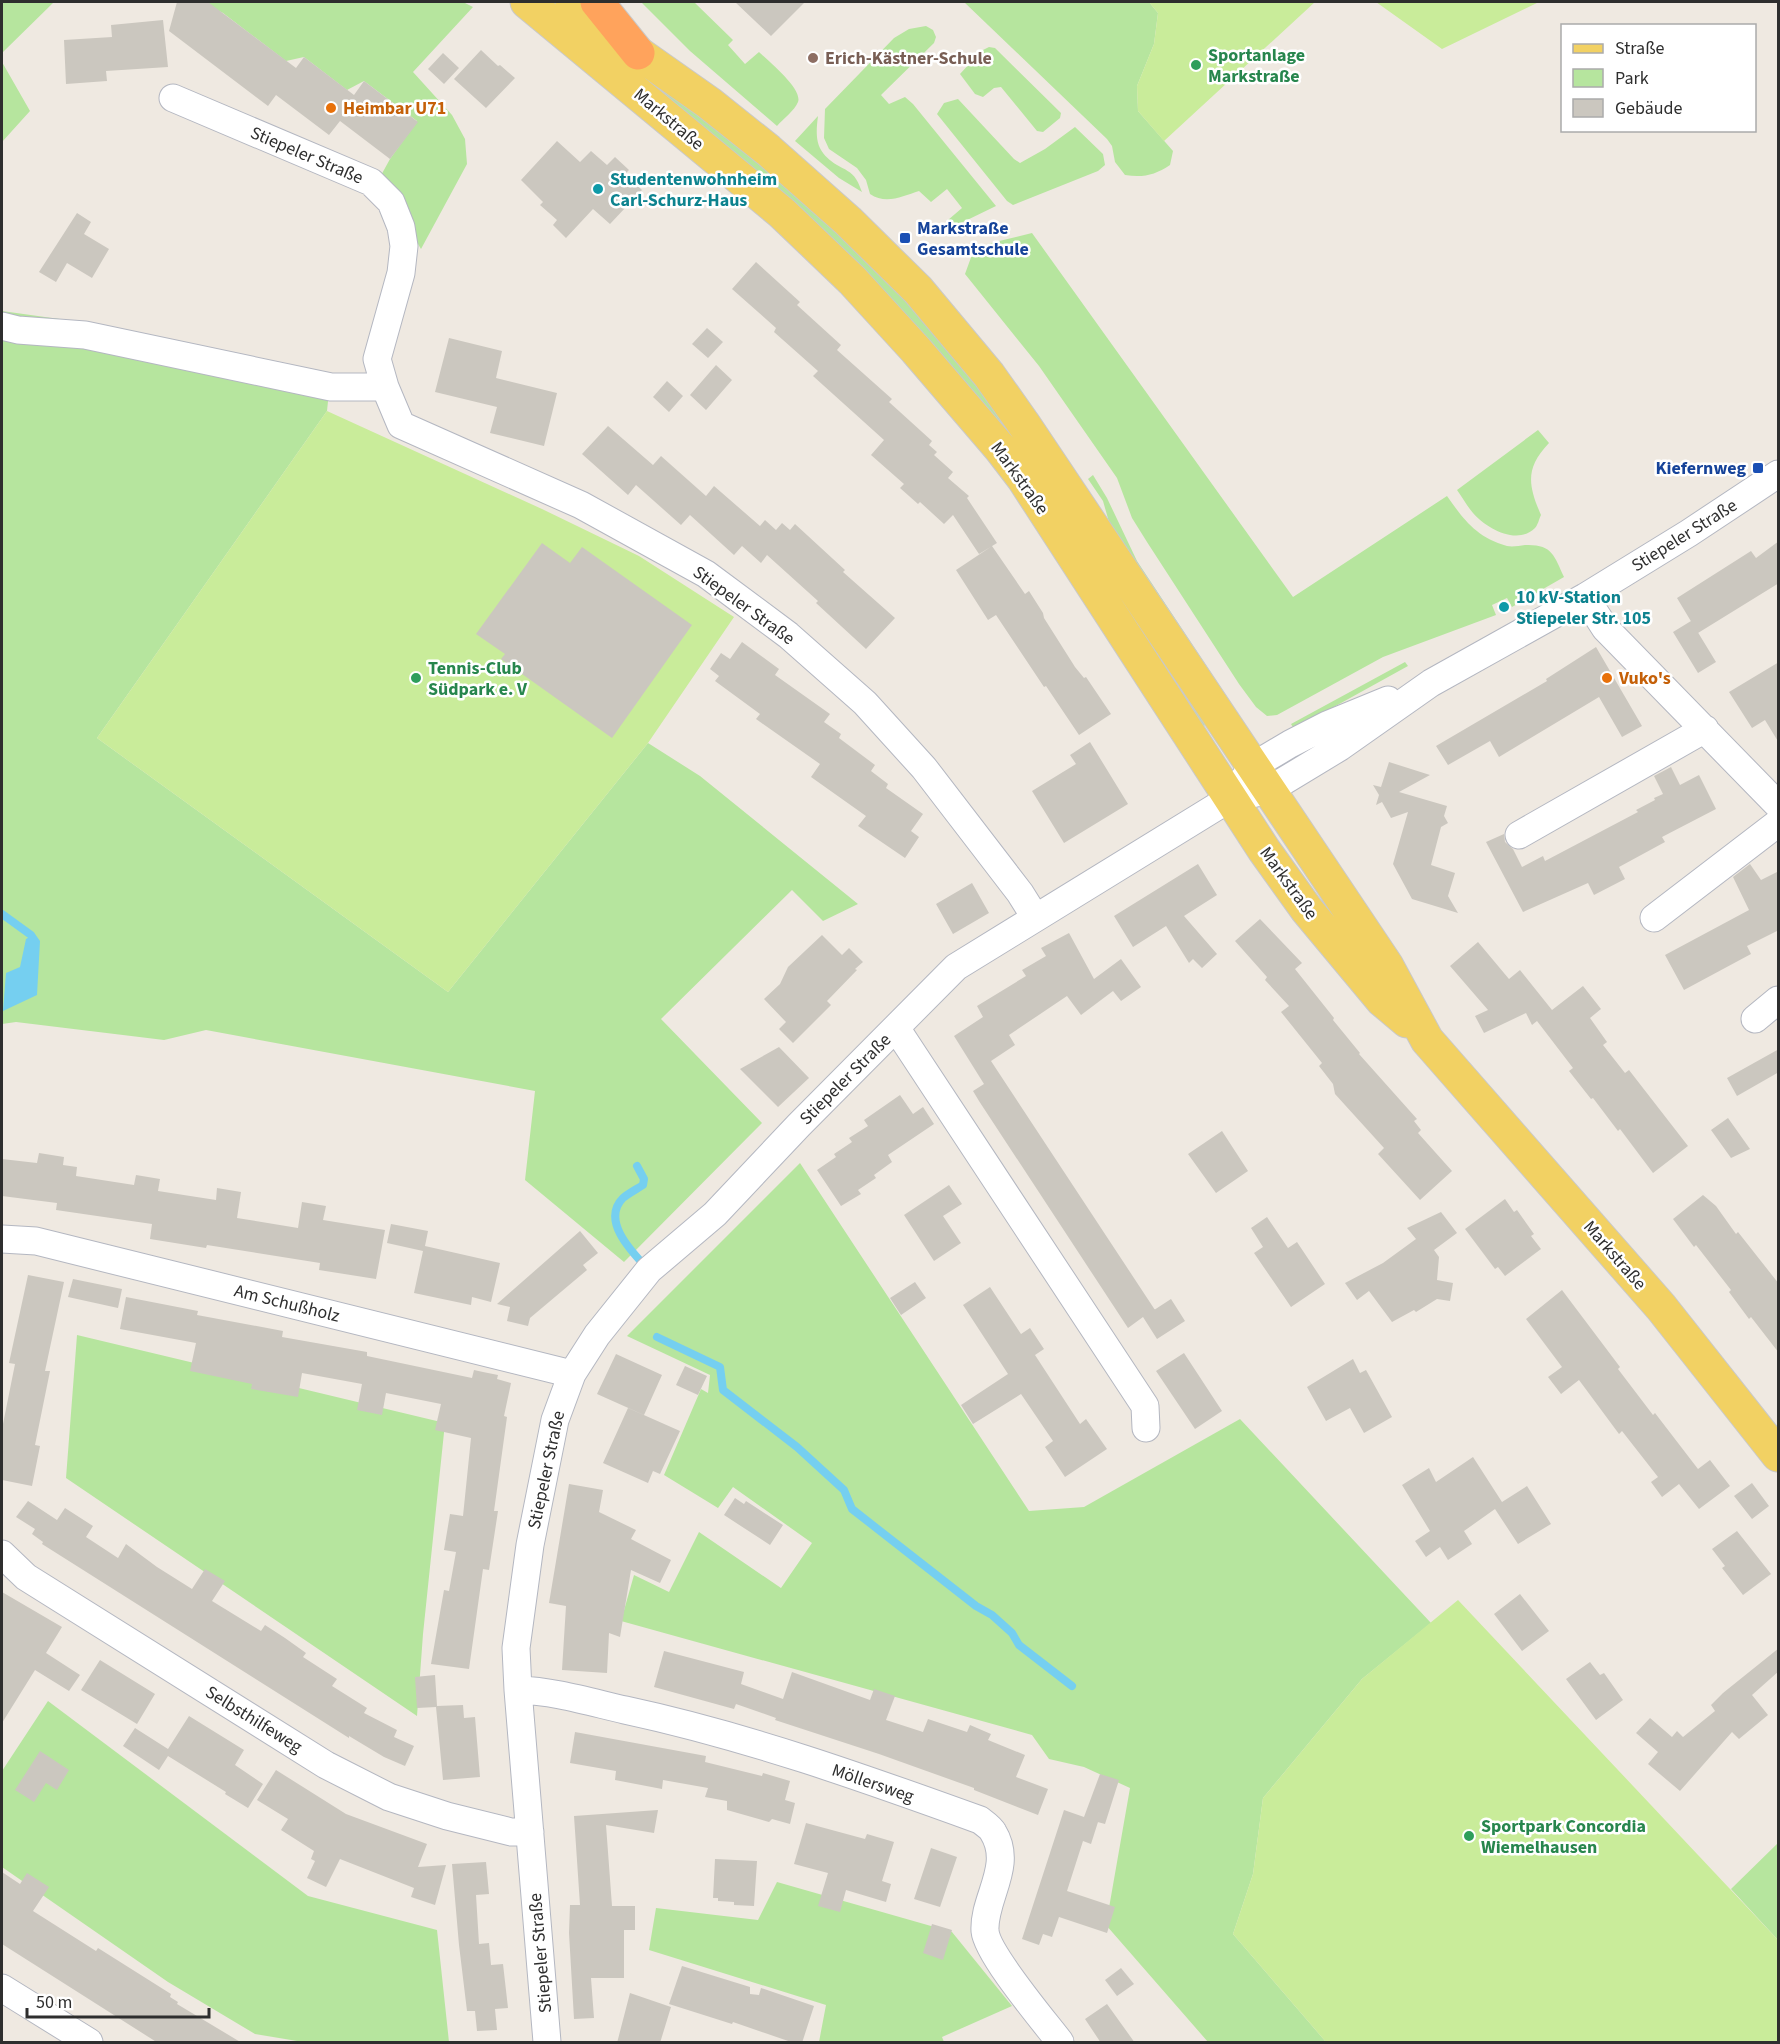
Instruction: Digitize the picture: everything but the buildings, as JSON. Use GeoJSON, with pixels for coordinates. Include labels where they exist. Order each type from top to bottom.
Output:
{"type":"FeatureCollection","features":[{"type":"Feature","properties":{"kind":"highway"},"geometry":{"type":"LineString","coordinates":[[597,2],[638,53]]}},
{"type":"Feature","properties":{"kind":"main road","name":"Markstraße"},"geometry":{"type":"LineString","coordinates":[[527,2],[782,213],[852,280],[1000,448],[1023,478],[1229,799],[1314,919],[1382,1000],[1422,1034],[1661,1307],[1779,1455]]}},
{"type":"Feature","properties":{"kind":"main road","name":"Markstraße"},"geometry":{"type":"LineString","coordinates":[[572,2],[638,53],[709,103],[776,157],[880,251],[918,290],[989,375],[1387,966],[1422,1034]]}},
{"type":"Feature","properties":{"kind":"street","name":"Stiepeler Straße"},"geometry":{"type":"LineString","coordinates":[[173,98],[371,182],[391,202],[401,226],[404,246],[401,273],[377,359],[385,387],[401,425],[581,505],[706,574],[788,635],[866,704],[924,768],[1020,893],[1035,917]]}},
{"type":"Feature","properties":{"kind":"street"},"geometry":{"type":"LineString","coordinates":[[2,326],[18,330],[85,335],[331,387],[385,387]]}},
{"type":"Feature","properties":{"kind":"street","name":"Stiepeler Straße"},"geometry":{"type":"LineString","coordinates":[[547,2043],[516,1648],[530,1545],[553,1429],[572,1374],[597,1335],[649,1270],[715,1214],[799,1125],[956,967],[1261,778],[1340,747],[1431,683],[1585,597],[1779,474]]}},
{"type":"Feature","properties":{"kind":"street"},"geometry":{"type":"LineString","coordinates":[[1585,597],[1605,628],[1779,805]]}},
{"type":"Feature","properties":{"kind":"street"},"geometry":{"type":"LineString","coordinates":[[1519,836],[1705,729]]}},
{"type":"Feature","properties":{"kind":"street"},"geometry":{"type":"LineString","coordinates":[[1654,918],[1779,823]]}},
{"type":"Feature","properties":{"kind":"street"},"geometry":{"type":"LineString","coordinates":[[1755,1019],[1779,1000]]}},
{"type":"Feature","properties":{"kind":"street","name":"Stiepeler Straße"},"geometry":{"type":"LineString","coordinates":[[896,1028],[1145,1406],[1146,1428]]}},
{"type":"Feature","properties":{"kind":"street","name":"Am Schußholz"},"geometry":{"type":"LineString","coordinates":[[2,1239],[36,1241],[572,1374]]}},
{"type":"Feature","properties":{"kind":"street","name":"Selbsthilfeweg"},"geometry":{"type":"LineString","coordinates":[[2,1554],[26,1576],[326,1765],[389,1797],[447,1816],[511,1832],[530,1832]]}},
{"type":"Feature","properties":{"kind":"street","name":"Möllersweg"},"geometry":{"type":"LineString","coordinates":[[518,1690],[537,1691],[646,1714],[755,1743],[980,1820],[993,1832],[1000,1855],[999,1874],[986,1912],[985,1933],[993,1953],[1060,2043]]}},
{"type":"Feature","properties":{"kind":"street"},"geometry":{"type":"LineString","coordinates":[[2,1988],[89,2043]]}},
{"type":"Feature","properties":{"kind":"green space"},"geometry":{"type":"Polygon","coordinates":[[[2,2],[54,2],[2,53],[2,2]]]}},
{"type":"Feature","properties":{"kind":"green space"},"geometry":{"type":"Polygon","coordinates":[[[205,2],[463,2],[473,7],[413,72],[452,115],[465,139],[467,164],[421,249],[379,179],[417,121],[364,81],[347,90],[304,57],[286,61],[205,2]]]}},
{"type":"Feature","properties":{"kind":"green space"},"geometry":{"type":"Polygon","coordinates":[[[544,2],[556,2],[830,219],[975,375],[1210,722],[1202,727],[1000,437],[544,2]]]}},
{"type":"Feature","properties":{"kind":"green space"},"geometry":{"type":"Polygon","coordinates":[[[641,2],[694,2],[733,40],[728,45],[745,64],[759,52],[784,76],[798,96],[798,102],[792,111],[777,126],[690,51],[641,2]]]}},
{"type":"Feature","properties":{"kind":"green space"},"geometry":{"type":"Polygon","coordinates":[[[964,2],[1149,2],[1158,13],[1154,44],[1137,86],[1138,111],[1173,151],[1170,165],[1149,175],[1125,175],[1115,162],[1112,146],[1107,139],[964,2]]]}},
{"type":"Feature","properties":{"kind":"green space","name":"Sportanlage Markstraße"},"geometry":{"type":"Polygon","coordinates":[[[1149,2],[1315,2],[1164,141],[1138,111],[1137,86],[1154,44],[1158,13],[1149,2]]]}},
{"type":"Feature","properties":{"kind":"green space"},"geometry":{"type":"Polygon","coordinates":[[[1376,2],[1539,2],[1442,49],[1376,2]]]}},
{"type":"Feature","properties":{"kind":"green space"},"geometry":{"type":"Polygon","coordinates":[[[926,26],[933,30],[936,37],[934,43],[881,95],[889,104],[905,97],[913,104],[996,206],[961,223],[952,224],[948,220],[962,208],[947,189],[931,202],[919,191],[888,199],[870,194],[866,180],[857,168],[829,149],[824,138],[825,109],[894,38],[909,29],[926,26]]]}},
{"type":"Feature","properties":{"kind":"green space"},"geometry":{"type":"Polygon","coordinates":[[[989,47],[995,48],[1061,113],[1060,118],[1043,132],[1037,131],[1001,87],[994,88],[983,97],[975,94],[960,74],[981,51],[989,47]]]}},
{"type":"Feature","properties":{"kind":"green space"},"geometry":{"type":"Polygon","coordinates":[[[2,62],[30,111],[2,142],[2,62]]]}},
{"type":"Feature","properties":{"kind":"green space"},"geometry":{"type":"Polygon","coordinates":[[[958,99],[1020,163],[1045,149],[1075,127],[1103,154],[1105,165],[1098,171],[1013,205],[1007,201],[937,114],[944,103],[958,99]]]}},
{"type":"Feature","properties":{"kind":"green space"},"geometry":{"type":"Polygon","coordinates":[[[818,116],[817,138],[821,150],[830,160],[852,174],[862,192],[839,178],[795,141],[818,116]]]}},
{"type":"Feature","properties":{"kind":"green space"},"geometry":{"type":"Polygon","coordinates":[[[1032,233],[1293,597],[1447,496],[1465,520],[1487,538],[1507,546],[1534,545],[1547,549],[1551,552],[1564,577],[1512,607],[1507,598],[1492,605],[1496,615],[1383,657],[1277,715],[1267,716],[1256,707],[1239,684],[1147,542],[1132,518],[1117,478],[1039,366],[965,274],[973,252],[991,243],[1032,233]]]}},
{"type":"Feature","properties":{"kind":"green space"},"geometry":{"type":"Polygon","coordinates":[[[2,311],[95,324],[330,382],[327,411],[97,738],[448,992],[648,743],[700,776],[858,904],[823,921],[792,890],[661,1019],[762,1123],[624,1262],[525,1180],[535,1091],[206,1030],[164,1040],[16,1022],[2,1024],[2,311]]]}},
{"type":"Feature","properties":{"kind":"green space","name":"Tennis-Club Südpark e. V"},"geometry":{"type":"Polygon","coordinates":[[[327,411],[639,556],[734,617],[648,743],[448,992],[97,738],[327,411]]]}},
{"type":"Feature","properties":{"kind":"green space"},"geometry":{"type":"Polygon","coordinates":[[[1538,430],[1549,443],[1536,461],[1531,477],[1533,495],[1541,515],[1536,527],[1528,533],[1511,535],[1502,533],[1479,519],[1457,490],[1538,430]]]}},
{"type":"Feature","properties":{"kind":"green space"},"geometry":{"type":"Polygon","coordinates":[[[1093,475],[1107,498],[1137,561],[1231,703],[1228,709],[1109,522],[1103,501],[1088,479],[1093,475]]]}},
{"type":"Feature","properties":{"kind":"green space"},"geometry":{"type":"Polygon","coordinates":[[[1405,662],[1408,666],[1294,729],[1291,724],[1405,662]]]}},
{"type":"Feature","properties":{"kind":"green space"},"geometry":{"type":"Polygon","coordinates":[[[800,1163],[1029,1511],[1084,1507],[1240,1419],[1431,1623],[1362,1679],[1263,1798],[1253,1874],[1233,1934],[1326,2042],[1208,2042],[1106,1925],[1130,1788],[1084,1767],[1049,1759],[1032,1735],[621,1621],[634,1575],[669,1592],[699,1532],[781,1588],[812,1543],[733,1487],[718,1508],[664,1475],[701,1389],[708,1393],[710,1375],[627,1336],[800,1163]]]}},
{"type":"Feature","properties":{"kind":"green space"},"geometry":{"type":"Polygon","coordinates":[[[77,1335],[445,1423],[423,1634],[417,1716],[66,1478],[77,1335]]]}},
{"type":"Feature","properties":{"kind":"green space","name":"Sportpark Concordia Wiemelhausen"},"geometry":{"type":"Polygon","coordinates":[[[1458,1600],[1778,1940],[1778,2042],[1326,2042],[1233,1934],[1253,1874],[1263,1798],[1362,1679],[1458,1600]]]}},
{"type":"Feature","properties":{"kind":"green space"},"geometry":{"type":"Polygon","coordinates":[[[48,1701],[308,1896],[437,1930],[449,2042],[303,2042],[255,2034],[168,1982],[2,1867],[2,1771],[48,1701]]]}},
{"type":"Feature","properties":{"kind":"green space"},"geometry":{"type":"Polygon","coordinates":[[[1778,1843],[1778,1940],[1731,1889],[1778,1843]]]}},
{"type":"Feature","properties":{"kind":"green space"},"geometry":{"type":"Polygon","coordinates":[[[777,1882],[952,1932],[1012,2006],[942,2037],[944,2042],[819,2042],[826,2005],[649,1950],[656,1908],[758,1920],[777,1882]]]}},
{"type":"Feature","properties":{"kind":"water"},"geometry":{"type":"Polygon","coordinates":[[[35,934],[40,941],[37,995],[3,1011],[6,973],[20,967],[26,939],[35,934]]]}},
{"type":"Feature","properties":{"kind":"waterway"},"geometry":{"type":"LineString","coordinates":[[2,914],[31,935]]}},
{"type":"Feature","properties":{"kind":"waterway"},"geometry":{"type":"LineString","coordinates":[[637,1166],[644,1179],[643,1185],[623,1198],[617,1207],[615,1216],[626,1244],[646,1267]]}},
{"type":"Feature","properties":{"kind":"waterway"},"geometry":{"type":"LineString","coordinates":[[657,1337],[720,1367],[723,1390],[797,1447],[844,1490],[852,1509],[976,1606],[992,1615],[1012,1633],[1019,1645],[1072,1686]]}},
{"type":"Feature","properties":{"kind":"place","name":"Erich-Kästner-Schule"},"geometry":{"type":"Point","coordinates":[813,58]}},
{"type":"Feature","properties":{"kind":"place","name":"Sportanlage Markstraße"},"geometry":{"type":"Point","coordinates":[1196,65]}},
{"type":"Feature","properties":{"kind":"place","name":"Heimbar U71"},"geometry":{"type":"Point","coordinates":[331,108]}},
{"type":"Feature","properties":{"kind":"place","name":"Studentenwohnheim Carl-Schurz-Haus"},"geometry":{"type":"Point","coordinates":[598,189]}},
{"type":"Feature","properties":{"kind":"place","name":"Markstraße Gesamtschule"},"geometry":{"type":"Point","coordinates":[905,238]}},
{"type":"Feature","properties":{"kind":"place","name":"Kiefernweg"},"geometry":{"type":"Point","coordinates":[1758,468]}},
{"type":"Feature","properties":{"kind":"place","name":"10 kV-Station Stiepeler Str. 105"},"geometry":{"type":"Point","coordinates":[1504,607]}},
{"type":"Feature","properties":{"kind":"place","name":"Tennis-Club Südpark e. V"},"geometry":{"type":"Point","coordinates":[416,678]}},
{"type":"Feature","properties":{"kind":"place","name":"Vuko's"},"geometry":{"type":"Point","coordinates":[1607,678]}},
{"type":"Feature","properties":{"kind":"place","name":"Sportpark Concordia Wiemelhausen"},"geometry":{"type":"Point","coordinates":[1469,1836]}}]}
